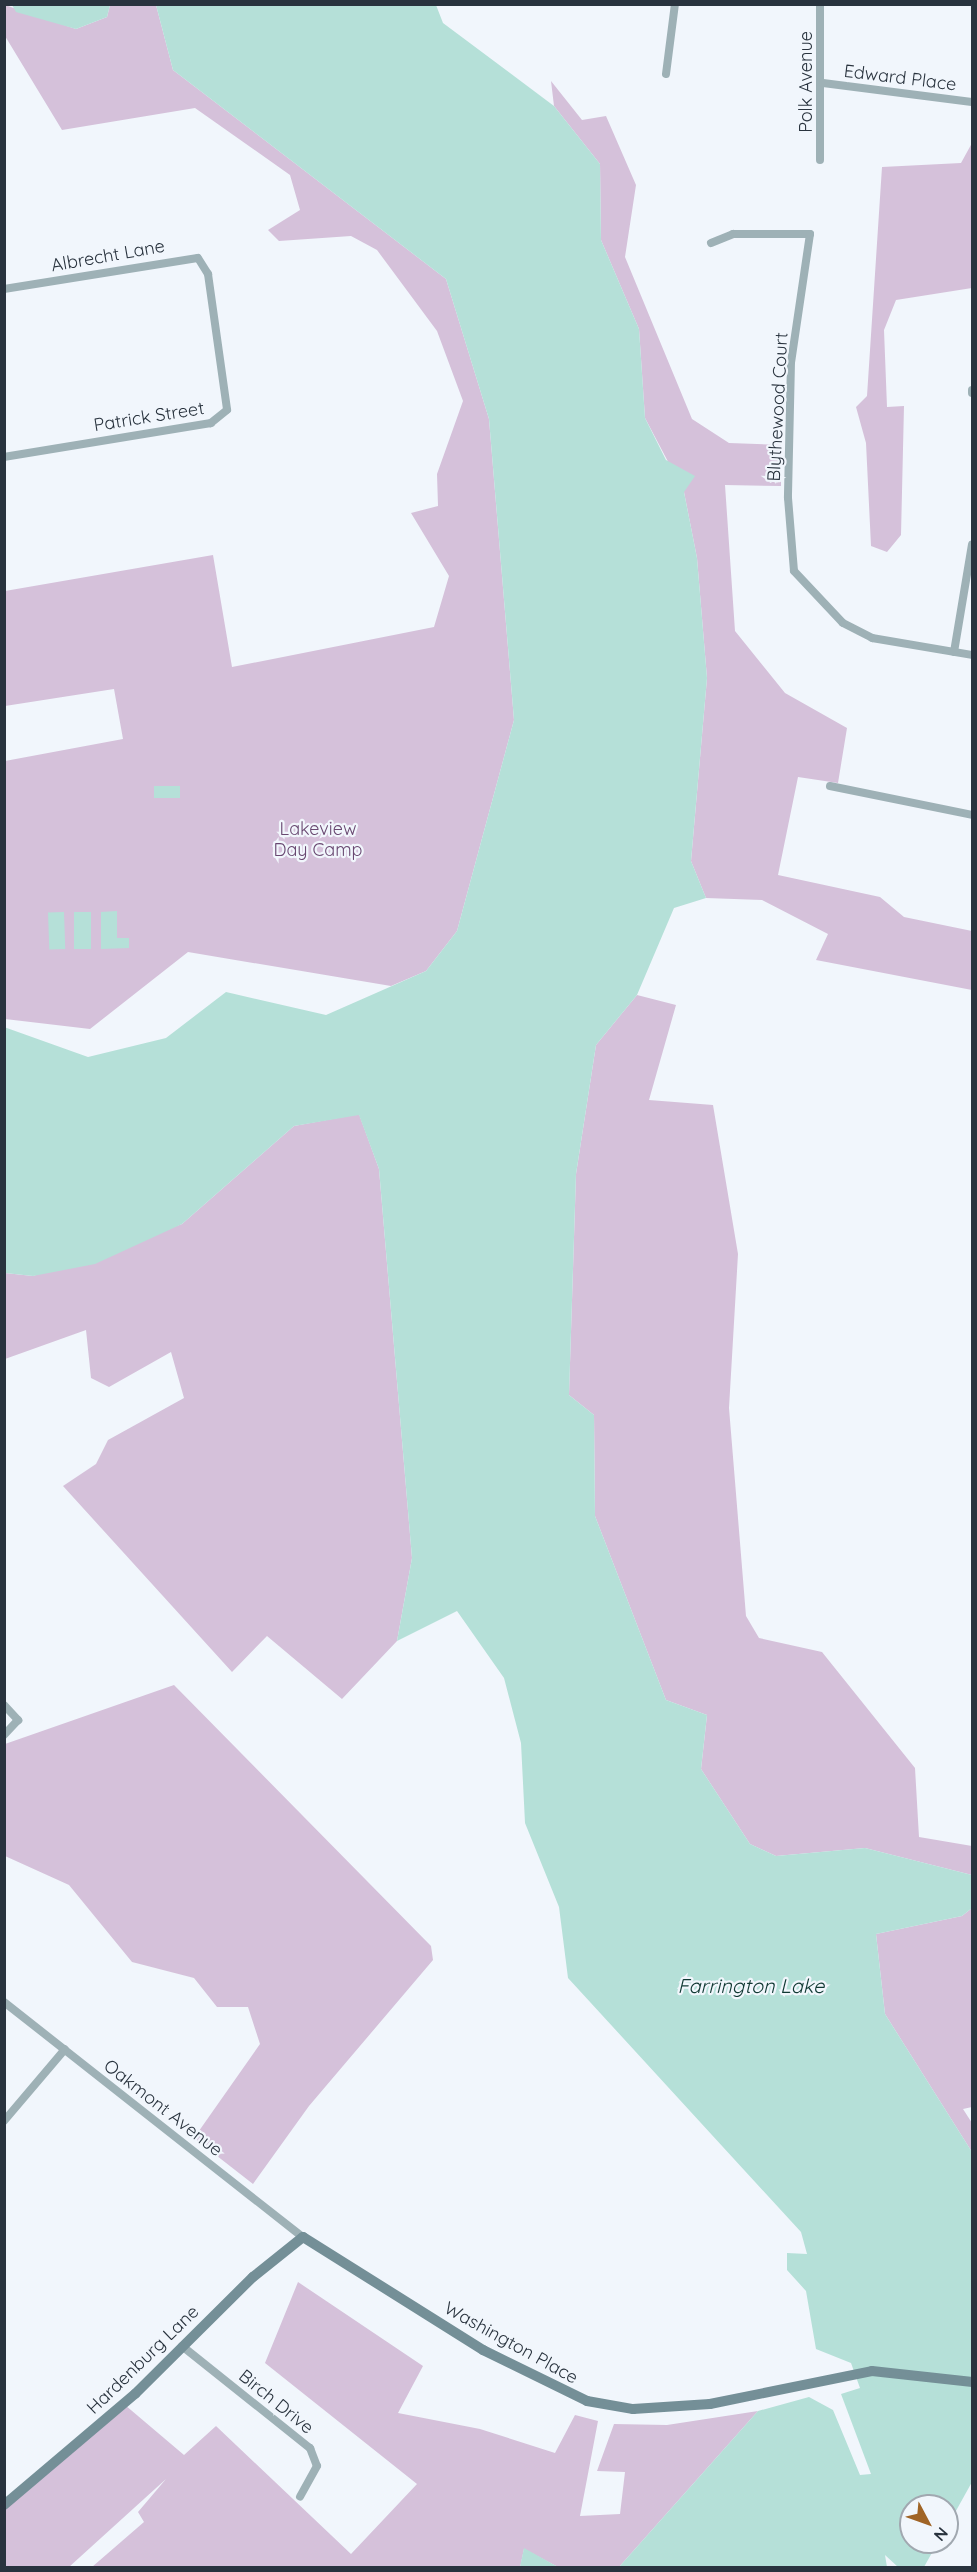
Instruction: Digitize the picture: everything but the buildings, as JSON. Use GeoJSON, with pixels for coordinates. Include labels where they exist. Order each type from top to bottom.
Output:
{"type":"FeatureCollection","features":[{"type":"Feature","properties":{"kind":"street"},"geometry":{"type":"LineString","coordinates":[[666,74],[675,4]]}},
{"type":"Feature","properties":{"kind":"street","name":"Polk Avenue"},"geometry":{"type":"LineString","coordinates":[[820,4],[823,83],[820,160]]}},
{"type":"Feature","properties":{"kind":"street","name":"Edward Place"},"geometry":{"type":"LineString","coordinates":[[823,83],[972,102]]}},
{"type":"Feature","properties":{"kind":"street","name":"Blythewood Court"},"geometry":{"type":"LineString","coordinates":[[711,243],[733,234],[810,234],[791,362],[794,570],[843,623],[872,638],[972,655]]}},
{"type":"Feature","properties":{"kind":"street","name":"Albrecht Lane"},"geometry":{"type":"LineString","coordinates":[[4,289],[192,256],[202,261],[208,273]]}},
{"type":"Feature","properties":{"kind":"street","name":"Patrick Street"},"geometry":{"type":"LineString","coordinates":[[4,456],[225,417],[208,273]]}},
{"type":"Feature","properties":{"kind":"street"},"geometry":{"type":"LineString","coordinates":[[954,652],[972,544]]}},
{"type":"Feature","properties":{"kind":"street"},"geometry":{"type":"LineString","coordinates":[[830,786],[972,814]]}},
{"type":"Feature","properties":{"kind":"street"},"geometry":{"type":"LineString","coordinates":[[4,1705],[18,1720],[4,1735]]}},
{"type":"Feature","properties":{"kind":"street","name":"Oakmont Avenue"},"geometry":{"type":"LineString","coordinates":[[4,2002],[303,2237]]}},
{"type":"Feature","properties":{"kind":"street"},"geometry":{"type":"LineString","coordinates":[[4,2121],[64,2049]]}},
{"type":"Feature","properties":{"kind":"street","name":"Hardenburg Lane"},"geometry":{"type":"LineString","coordinates":[[4,2505],[135,2394],[182,2346],[303,2237]]}},
{"type":"Feature","properties":{"kind":"street","name":"Washington Place"},"geometry":{"type":"LineString","coordinates":[[303,2237],[483,2350],[587,2402],[633,2409],[710,2404],[829,2377],[883,2371],[972,2382]]}},
{"type":"Feature","properties":{"kind":"street","name":"Birch Drive"},"geometry":{"type":"LineString","coordinates":[[182,2346],[310,2448],[316,2466],[300,2497]]}},
{"type":"Feature","properties":{"kind":"green space","name":"Lakeview Day Camp"},"geometry":{"type":"Polygon","coordinates":[[[5,5],[76,29],[107,17],[110,5],[156,5],[173,70],[446,279],[489,419],[514,720],[457,931],[426,971],[391,986],[188,952],[90,1029],[5,1019],[5,761],[123,739],[114,689],[5,706],[5,591],[213,555],[232,667],[434,627],[449,576],[411,513],[438,506],[437,474],[463,401],[437,331],[377,250],[351,236],[279,241],[268,230],[300,210],[290,175],[195,108],[62,130],[5,36],[5,5]]]}},
{"type":"Feature","properties":{"kind":"green space"},"geometry":{"type":"Polygon","coordinates":[[[551,81],[582,120],[606,116],[636,185],[625,257],[692,419],[729,443],[781,445],[781,486],[725,485],[735,631],[785,693],[847,728],[838,783],[798,777],[778,875],[880,897],[904,917],[972,931],[972,990],[816,960],[828,934],[762,900],[706,898],[691,861],[707,678],[697,558],[684,492],[645,418],[639,329],[601,240],[600,164],[554,106],[551,81]]]}},
{"type":"Feature","properties":{"kind":"green space"},"geometry":{"type":"Polygon","coordinates":[[[972,143],[972,288],[896,300],[884,330],[887,407],[904,406],[901,535],[887,552],[871,546],[866,443],[856,407],[867,396],[882,167],[961,163],[972,143]]]}},
{"type":"Feature","properties":{"kind":"green space"},"geometry":{"type":"Polygon","coordinates":[[[637,995],[676,1005],[649,1100],[713,1105],[738,1254],[729,1408],[746,1616],[759,1638],[822,1652],[915,1768],[919,1837],[972,1846],[972,1875],[865,1848],[776,1856],[750,1844],[701,1769],[707,1715],[666,1700],[595,1516],[594,1415],[569,1395],[576,1174],[596,1045],[637,995]]]}},
{"type":"Feature","properties":{"kind":"green space"},"geometry":{"type":"Polygon","coordinates":[[[359,1114],[379,1169],[412,1558],[397,1641],[342,1699],[267,1636],[232,1672],[63,1486],[96,1464],[108,1440],[184,1398],[171,1352],[109,1387],[91,1378],[86,1330],[5,1359],[5,1273],[33,1276],[182,1224],[294,1126],[359,1114]]]}},
{"type":"Feature","properties":{"kind":"green space"},"geometry":{"type":"Polygon","coordinates":[[[174,1685],[431,1946],[433,1960],[309,2106],[253,2184],[194,2138],[260,2044],[248,2007],[217,2007],[194,1978],[132,1962],[69,1885],[5,1856],[5,1744],[174,1685]]]}},
{"type":"Feature","properties":{"kind":"green space"},"geometry":{"type":"Polygon","coordinates":[[[972,1908],[972,2107],[963,2109],[972,2123],[972,2152],[885,2014],[876,1934],[962,1916],[972,1908]]]}},
{"type":"Feature","properties":{"kind":"green space"},"geometry":{"type":"Polygon","coordinates":[[[298,2282],[423,2366],[398,2413],[480,2429],[555,2453],[575,2415],[598,2421],[580,2516],[620,2514],[625,2472],[597,2471],[614,2424],[667,2425],[758,2411],[619,2567],[558,2567],[524,2549],[520,2568],[92,2567],[144,2522],[138,2512],[166,2479],[69,2567],[5,2568],[5,2507],[125,2405],[184,2455],[216,2426],[351,2554],[417,2484],[265,2363],[298,2282]]]}},
{"type":"Feature","properties":{"kind":"water"},"geometry":{"type":"Polygon","coordinates":[[[12,5],[110,5],[107,17],[76,29],[16,12],[12,5]]]}},
{"type":"Feature","properties":{"kind":"water","name":"Farrington Lake"},"geometry":{"type":"Polygon","coordinates":[[[156,5],[436,5],[443,23],[554,106],[600,164],[601,240],[639,329],[645,418],[666,460],[695,476],[684,492],[697,558],[707,678],[691,861],[706,898],[674,908],[637,995],[596,1045],[576,1174],[569,1395],[594,1415],[595,1516],[666,1700],[707,1715],[701,1769],[750,1844],[776,1856],[865,1848],[972,1875],[972,1908],[962,1916],[876,1934],[885,2014],[972,2152],[972,2482],[959,2505],[959,2494],[899,2494],[899,2554],[931,2554],[924,2567],[898,2567],[885,2555],[887,2567],[619,2567],[758,2411],[809,2397],[833,2410],[860,2475],[871,2474],[841,2394],[860,2388],[851,2363],[816,2349],[806,2291],[787,2270],[787,2253],[807,2254],[801,2232],[568,1978],[559,1907],[525,1823],[521,1743],[504,1678],[457,1611],[397,1641],[412,1558],[379,1169],[359,1115],[294,1126],[182,1224],[95,1264],[33,1276],[5,1273],[4,1027],[88,1057],[166,1038],[226,992],[326,1015],[426,971],[457,931],[514,720],[489,419],[446,279],[173,70],[156,5]]]}},
{"type":"Feature","properties":{"kind":"water"},"geometry":{"type":"Polygon","coordinates":[[[154,786],[180,786],[180,798],[154,798],[154,786]]]}},
{"type":"Feature","properties":{"kind":"water"},"geometry":{"type":"Polygon","coordinates":[[[117,911],[117,938],[129,938],[129,948],[101,949],[101,912],[117,911]]]}},
{"type":"Feature","properties":{"kind":"water"},"geometry":{"type":"Polygon","coordinates":[[[64,912],[65,949],[49,950],[48,913],[64,912]]]}},
{"type":"Feature","properties":{"kind":"water"},"geometry":{"type":"Polygon","coordinates":[[[74,912],[91,912],[91,949],[74,949],[74,912]]]}},
{"type":"Feature","properties":{"kind":"water"},"geometry":{"type":"Polygon","coordinates":[[[524,2548],[558,2567],[520,2567],[524,2548]]]}}]}
